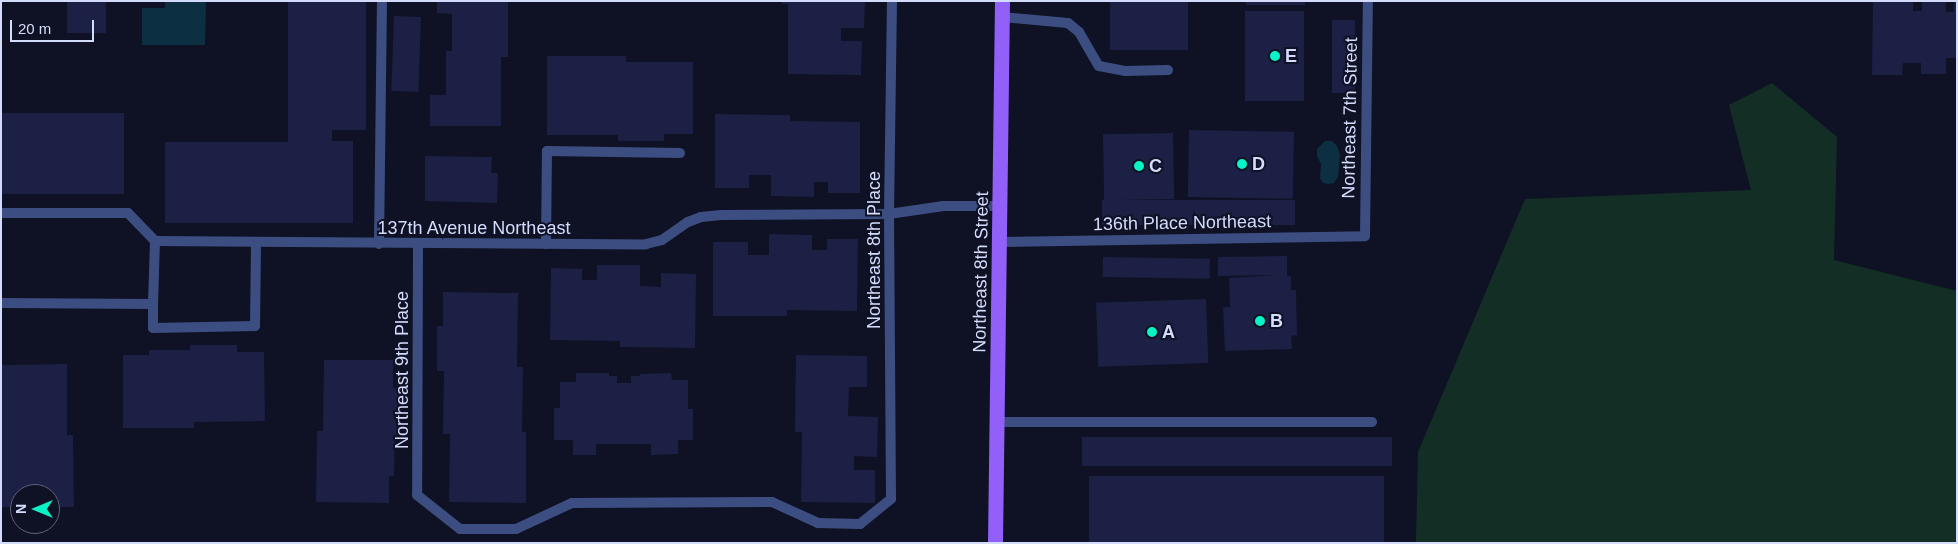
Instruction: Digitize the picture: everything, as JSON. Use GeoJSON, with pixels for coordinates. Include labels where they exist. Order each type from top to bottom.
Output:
{"type":"FeatureCollection","features":[{"type":"Feature","properties":{"kind":"main road","name":"Northeast 8th Street"},"geometry":{"type":"LineString","coordinates":[[995,543],[1001,206],[1002,9]]}},
{"type":"Feature","properties":{"kind":"lane"},"geometry":{"type":"LineString","coordinates":[[379,244],[382,1]]}},
{"type":"Feature","properties":{"kind":"lane","name":"Northeast 8th Place"},"geometry":{"type":"LineString","coordinates":[[417,495],[460,529],[516,529],[572,503],[772,502],[818,523],[860,524],[891,499],[889,214],[892,1]]}},
{"type":"Feature","properties":{"kind":"lane","name":"Northeast 7th Street"},"geometry":{"type":"LineString","coordinates":[[1364,236],[1368,1]]}},
{"type":"Feature","properties":{"kind":"lane"},"geometry":{"type":"LineString","coordinates":[[1002,9],[1068,22],[1079,32],[1099,66],[1125,71],[1168,70]]}},
{"type":"Feature","properties":{"kind":"lane"},"geometry":{"type":"LineString","coordinates":[[546,244],[547,151],[680,153]]}},
{"type":"Feature","properties":{"kind":"lane","name":"137th Avenue Northeast"},"geometry":{"type":"LineString","coordinates":[[155,241],[379,244],[646,244],[662,240],[688,222],[702,217],[721,215],[889,214],[943,206],[1001,206]]}},
{"type":"Feature","properties":{"kind":"lane"},"geometry":{"type":"LineString","coordinates":[[1,213],[128,213],[155,241],[153,328],[255,326],[256,243]]}},
{"type":"Feature","properties":{"kind":"lane","name":"136th Place Northeast"},"geometry":{"type":"LineString","coordinates":[[1000,242],[1364,236]]}},
{"type":"Feature","properties":{"kind":"lane","name":"Northeast 9th Place"},"geometry":{"type":"LineString","coordinates":[[417,495],[418,244]]}},
{"type":"Feature","properties":{"kind":"lane"},"geometry":{"type":"LineString","coordinates":[[1,303],[153,304]]}},
{"type":"Feature","properties":{"kind":"lane"},"geometry":{"type":"LineString","coordinates":[[997,422],[1372,422]]}},
{"type":"Feature","properties":{"kind":"green space"},"geometry":{"type":"Polygon","coordinates":[[[1772,83],[1837,137],[1834,260],[1957,291],[1957,543],[1416,543],[1418,452],[1525,199],[1751,190],[1729,105],[1772,83]]]}},
{"type":"Feature","properties":{"kind":"water"},"geometry":{"type":"Polygon","coordinates":[[[165,1],[206,1],[205,45],[142,45],[142,8],[165,8],[165,1]]]}},
{"type":"Feature","properties":{"kind":"water"},"geometry":{"type":"Polygon","coordinates":[[[1325,141],[1332,141],[1337,146],[1340,155],[1338,177],[1334,183],[1328,184],[1323,183],[1320,178],[1321,164],[1317,156],[1317,149],[1325,141]]]}},
{"type":"Feature","properties":{"kind":"building"},"geometry":{"type":"Polygon","coordinates":[[[67,1],[106,1],[106,33],[67,33],[67,1]]]}},
{"type":"Feature","properties":{"kind":"building"},"geometry":{"type":"Polygon","coordinates":[[[288,1],[366,1],[366,130],[332,130],[332,141],[353,141],[353,223],[165,223],[165,142],[288,142],[288,1]]]}},
{"type":"Feature","properties":{"kind":"building"},"geometry":{"type":"Polygon","coordinates":[[[437,1],[508,1],[508,57],[501,57],[501,126],[430,126],[430,95],[446,95],[446,51],[452,51],[452,14],[437,13],[437,1]]]}},
{"type":"Feature","properties":{"kind":"building"},"geometry":{"type":"Polygon","coordinates":[[[782,1],[865,1],[864,28],[841,28],[841,41],[862,41],[861,75],[788,74],[788,4],[782,4],[782,1]]]}},
{"type":"Feature","properties":{"kind":"building"},"geometry":{"type":"Polygon","coordinates":[[[1110,1],[1188,1],[1188,50],[1110,50],[1110,1]]]}},
{"type":"Feature","properties":{"kind":"building"},"geometry":{"type":"Polygon","coordinates":[[[1246,1],[1305,1],[1305,5],[1246,5],[1246,1]]]}},
{"type":"Feature","properties":{"kind":"building"},"geometry":{"type":"Polygon","coordinates":[[[1873,1],[1913,1],[1913,11],[1922,11],[1922,1],[1946,1],[1946,12],[1954,12],[1954,1],[1957,1],[1957,58],[1946,58],[1946,74],[1921,74],[1921,63],[1903,63],[1902,75],[1872,75],[1873,1]]]}},
{"type":"Feature","properties":{"kind":"building","name":"E"},"geometry":{"type":"Polygon","coordinates":[[[1245,11],[1304,11],[1304,101],[1245,101],[1245,11]]]}},
{"type":"Feature","properties":{"kind":"building"},"geometry":{"type":"Polygon","coordinates":[[[394,16],[421,17],[418,92],[391,91],[394,16]]]}},
{"type":"Feature","properties":{"kind":"building"},"geometry":{"type":"Polygon","coordinates":[[[1332,20],[1355,20],[1355,93],[1332,93],[1332,20]]]}},
{"type":"Feature","properties":{"kind":"building"},"geometry":{"type":"Polygon","coordinates":[[[547,56],[626,56],[626,62],[693,62],[693,134],[664,134],[664,141],[618,141],[618,135],[547,135],[547,56]]]}},
{"type":"Feature","properties":{"kind":"building"},"geometry":{"type":"Polygon","coordinates":[[[1,113],[124,113],[124,194],[1,194],[1,113]]]}},
{"type":"Feature","properties":{"kind":"building"},"geometry":{"type":"Polygon","coordinates":[[[715,114],[790,115],[790,121],[860,122],[860,193],[828,193],[828,182],[814,182],[814,197],[771,196],[771,175],[749,175],[749,188],[715,188],[715,114]]]}},
{"type":"Feature","properties":{"kind":"building","name":"D"},"geometry":{"type":"Polygon","coordinates":[[[1189,130],[1294,132],[1293,199],[1188,197],[1189,130]]]}},
{"type":"Feature","properties":{"kind":"building","name":"C"},"geometry":{"type":"Polygon","coordinates":[[[1173,133],[1174,199],[1104,200],[1103,134],[1173,133]]]}},
{"type":"Feature","properties":{"kind":"building"},"geometry":{"type":"Polygon","coordinates":[[[425,156],[492,157],[491,173],[498,173],[497,203],[425,201],[425,156]]]}},
{"type":"Feature","properties":{"kind":"building"},"geometry":{"type":"Polygon","coordinates":[[[1102,200],[1295,200],[1295,225],[1102,225],[1102,200]]]}},
{"type":"Feature","properties":{"kind":"building"},"geometry":{"type":"Polygon","coordinates":[[[769,234],[812,235],[812,250],[827,250],[827,239],[858,239],[857,311],[787,310],[787,316],[713,316],[713,242],[748,242],[748,255],[769,255],[769,234]]]}},
{"type":"Feature","properties":{"kind":"building","name":"B"},"geometry":{"type":"Polygon","coordinates":[[[1287,256],[1287,276],[1291,276],[1291,290],[1296,290],[1297,335],[1291,336],[1292,349],[1225,351],[1223,307],[1230,307],[1229,278],[1279,275],[1218,276],[1218,257],[1287,256]]]}},
{"type":"Feature","properties":{"kind":"building"},"geometry":{"type":"Polygon","coordinates":[[[1103,257],[1210,259],[1210,279],[1103,277],[1103,257]]]}},
{"type":"Feature","properties":{"kind":"building"},"geometry":{"type":"Polygon","coordinates":[[[597,265],[640,265],[640,286],[661,287],[661,273],[696,274],[695,348],[620,347],[620,341],[550,340],[551,268],[582,269],[582,280],[597,280],[597,265]]]}},
{"type":"Feature","properties":{"kind":"building"},"geometry":{"type":"Polygon","coordinates":[[[443,292],[518,293],[517,367],[523,367],[522,432],[526,432],[526,503],[449,502],[450,434],[443,434],[444,371],[437,371],[437,326],[443,326],[443,292]]]}},
{"type":"Feature","properties":{"kind":"building","name":"A"},"geometry":{"type":"Polygon","coordinates":[[[1206,299],[1208,363],[1098,367],[1096,303],[1206,299]]]}},
{"type":"Feature","properties":{"kind":"building"},"geometry":{"type":"Polygon","coordinates":[[[190,345],[237,345],[237,352],[264,352],[265,421],[194,422],[194,428],[123,428],[123,355],[149,355],[149,350],[190,350],[190,345]]]}},
{"type":"Feature","properties":{"kind":"building"},"geometry":{"type":"Polygon","coordinates":[[[796,355],[867,356],[867,387],[849,387],[848,416],[878,417],[877,457],[854,456],[854,470],[875,470],[875,503],[801,502],[802,432],[795,432],[796,355]]]}},
{"type":"Feature","properties":{"kind":"building"},"geometry":{"type":"Polygon","coordinates":[[[324,360],[393,360],[393,388],[400,388],[399,435],[395,435],[394,476],[389,476],[389,503],[316,502],[317,431],[323,431],[324,360]]]}},
{"type":"Feature","properties":{"kind":"building"},"geometry":{"type":"Polygon","coordinates":[[[67,364],[67,435],[73,435],[74,507],[60,507],[60,484],[10,484],[10,507],[1,507],[1,365],[67,364]]]}},
{"type":"Feature","properties":{"kind":"building"},"geometry":{"type":"Polygon","coordinates":[[[576,373],[609,373],[609,376],[617,376],[617,383],[631,383],[631,376],[640,376],[640,374],[671,373],[672,380],[688,380],[688,409],[693,409],[693,440],[678,440],[678,454],[651,455],[651,444],[596,444],[596,455],[573,455],[573,440],[554,440],[554,408],[560,408],[560,382],[576,382],[576,373]]]}},
{"type":"Feature","properties":{"kind":"building"},"geometry":{"type":"Polygon","coordinates":[[[1082,437],[1392,437],[1392,466],[1082,466],[1082,437]]]}},
{"type":"Feature","properties":{"kind":"building"},"geometry":{"type":"Polygon","coordinates":[[[1089,476],[1384,476],[1384,543],[1089,543],[1089,476]]]}},
{"type":"Feature","properties":{"kind":"place","name":"E"},"geometry":{"type":"Point","coordinates":[1275,56]}},
{"type":"Feature","properties":{"kind":"place","name":"D"},"geometry":{"type":"Point","coordinates":[1242,164]}},
{"type":"Feature","properties":{"kind":"place","name":"C"},"geometry":{"type":"Point","coordinates":[1139,166]}},
{"type":"Feature","properties":{"kind":"place","name":"B"},"geometry":{"type":"Point","coordinates":[1260,321]}},
{"type":"Feature","properties":{"kind":"place","name":"A"},"geometry":{"type":"Point","coordinates":[1152,332]}}]}
